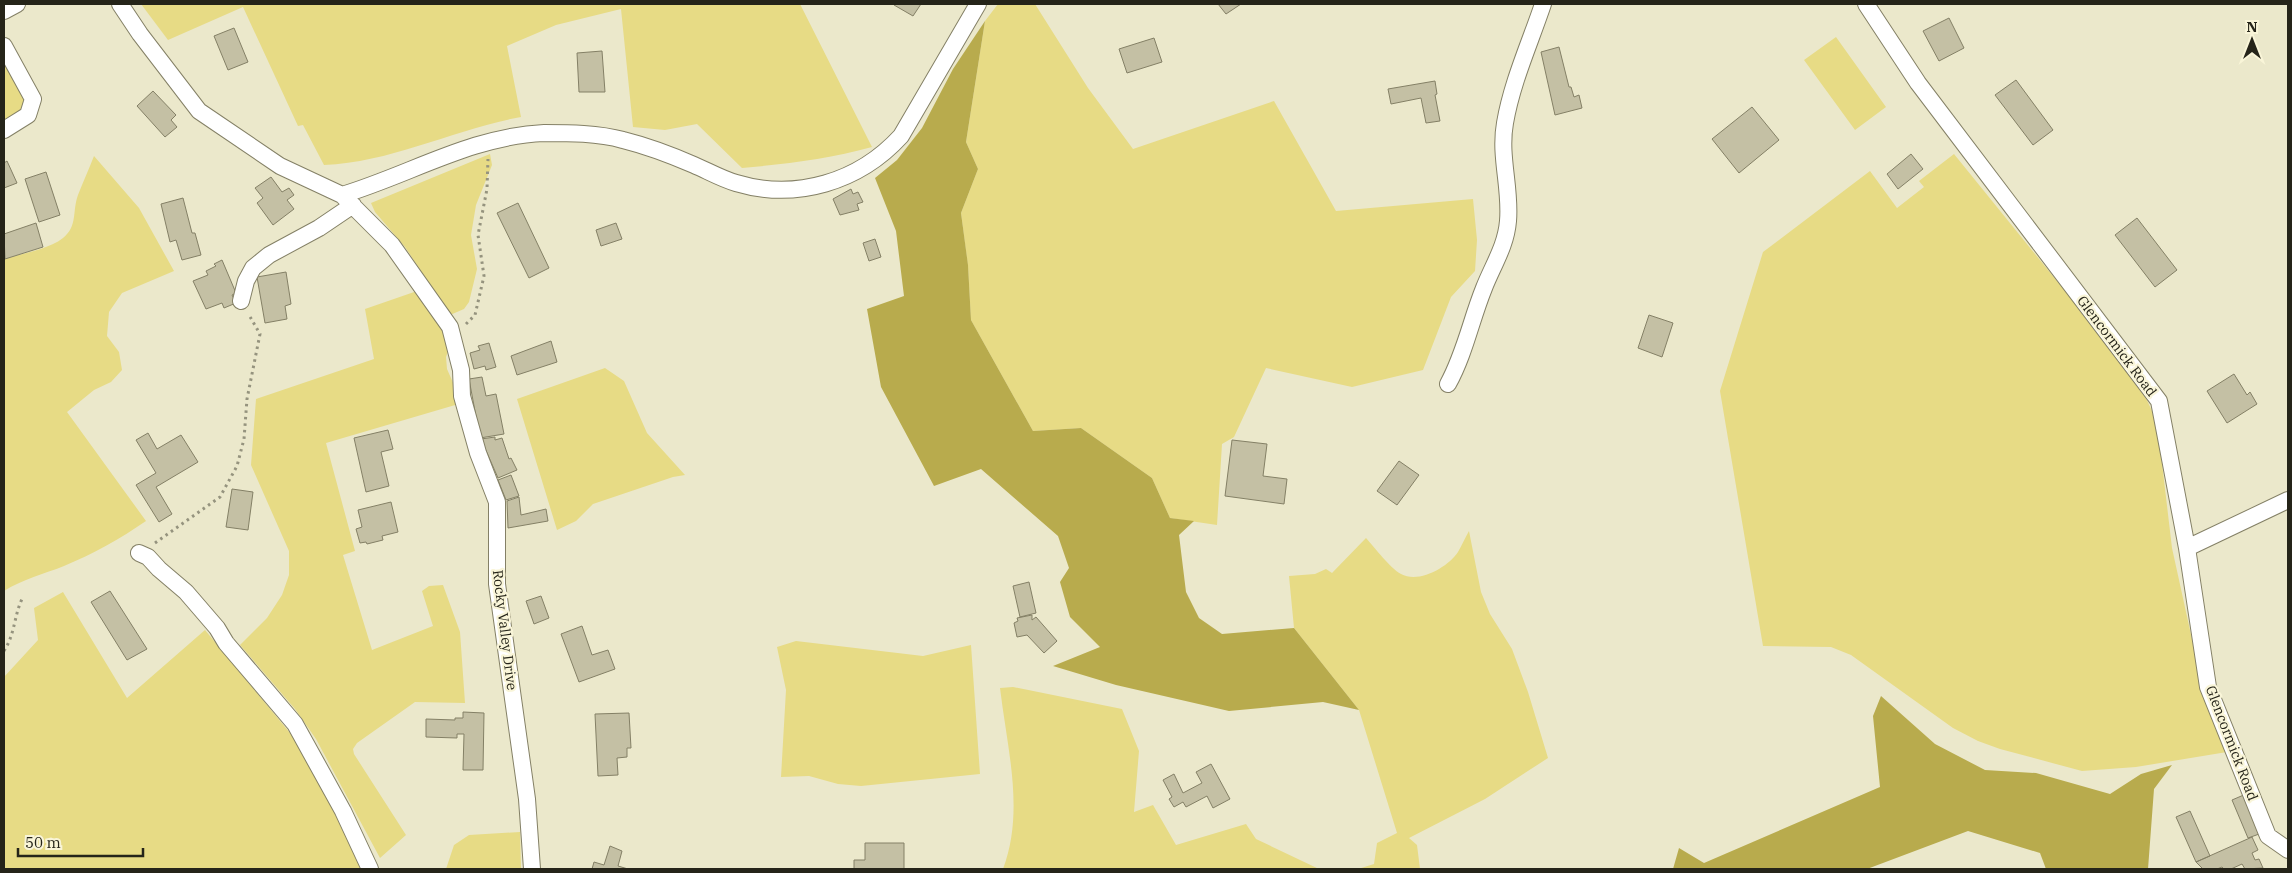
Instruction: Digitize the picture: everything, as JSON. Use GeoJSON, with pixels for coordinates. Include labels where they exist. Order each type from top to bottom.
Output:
{"type":"FeatureCollection","features":[{"type":"Feature","properties":{"kind":"street"},"geometry":{"type":"LineString","coordinates":[[4,11],[17,4]]}},
{"type":"Feature","properties":{"kind":"street","name":"Rocky Valley Drive"},"geometry":{"type":"LineString","coordinates":[[120,4],[140,34],[200,111],[280,166],[347,200],[392,245],[450,327],[461,370],[462,396],[478,453],[497,502],[497,584],[527,799],[532,869]]}},
{"type":"Feature","properties":{"kind":"street"},"geometry":{"type":"LineString","coordinates":[[241,301],[246,281],[253,268],[269,255],[319,228],[347,200],[375,185],[497,139],[543,134],[601,136],[621,139],[653,149],[734,182],[766,190],[801,190],[833,181],[863,168],[885,153],[901,136],[978,4]]}},
{"type":"Feature","properties":{"kind":"street"},"geometry":{"type":"LineString","coordinates":[[1448,384],[1469,335],[1484,288],[1503,248],[1508,221],[1508,197],[1502,147],[1504,124],[1511,94],[1543,4]]}},
{"type":"Feature","properties":{"kind":"street","name":"Glencormick Road"},"geometry":{"type":"LineString","coordinates":[[1866,4],[1918,83],[2159,401],[2187,548],[2208,687],[2268,836],[2288,850]]}},
{"type":"Feature","properties":{"kind":"street"},"geometry":{"type":"LineString","coordinates":[[4,46],[33,100],[28,115],[4,130]]}},
{"type":"Feature","properties":{"kind":"street"},"geometry":{"type":"LineString","coordinates":[[2187,548],[2288,500]]}},
{"type":"Feature","properties":{"kind":"street"},"geometry":{"type":"LineString","coordinates":[[139,553],[148,557],[186,592],[217,628],[226,644],[295,724],[343,811],[370,869]]}},
{"type":"Feature","properties":{"kind":"path"},"geometry":{"type":"LineString","coordinates":[[453,337],[475,314],[484,276],[478,235],[487,189],[489,165],[481,144]]}},
{"type":"Feature","properties":{"kind":"path"},"geometry":{"type":"LineString","coordinates":[[139,553],[220,497],[237,466],[244,439],[247,399],[260,334],[241,301]]}},
{"type":"Feature","properties":{"kind":"path"},"geometry":{"type":"LineString","coordinates":[[4,651],[12,638],[17,609],[22,599]]}},
{"type":"Feature","properties":{"kind":"shaded area"},"geometry":{"type":"Polygon","coordinates":[[[141,4],[800,4],[872,147],[840,155],[742,168],[697,124],[665,130],[633,127],[621,9],[556,25],[507,46],[521,117],[496,122],[399,152],[350,163],[324,165],[303,125],[298,126],[243,7],[168,40],[141,4]]]}},
{"type":"Feature","properties":{"kind":"shaded area"},"geometry":{"type":"Polygon","coordinates":[[[998,4],[1035,4],[1088,88],[1133,149],[1274,101],[1336,211],[1473,199],[1477,240],[1475,271],[1451,297],[1423,370],[1352,387],[1266,368],[1234,437],[1222,444],[1217,525],[1170,518],[1152,478],[1081,428],[1033,431],[971,320],[968,266],[961,213],[978,169],[966,142],[985,21],[998,4]]]}},
{"type":"Feature","properties":{"kind":"shaded area"},"geometry":{"type":"Polygon","coordinates":[[[985,21],[966,142],[978,169],[961,213],[968,265],[971,320],[1033,431],[1081,428],[1152,478],[1170,518],[1194,521],[1179,535],[1186,592],[1199,618],[1222,634],[1294,628],[1359,710],[1323,702],[1229,711],[1116,685],[1053,666],[1100,647],[1070,617],[1060,582],[1069,568],[1058,536],[981,469],[934,486],[881,387],[867,309],[904,296],[896,231],[875,178],[897,160],[922,128],[953,69],[985,21]]]}},
{"type":"Feature","properties":{"kind":"shaded area"},"geometry":{"type":"Polygon","coordinates":[[[1836,37],[1886,107],[1855,130],[1804,60],[1836,37]]]}},
{"type":"Feature","properties":{"kind":"shaded area"},"geometry":{"type":"Polygon","coordinates":[[[4,53],[28,98],[27,109],[4,124],[4,53]]]}},
{"type":"Feature","properties":{"kind":"shaded area"},"geometry":{"type":"Polygon","coordinates":[[[490,154],[492,165],[476,205],[471,235],[477,269],[469,302],[464,309],[450,315],[405,247],[375,212],[371,203],[490,154]]]}},
{"type":"Feature","properties":{"kind":"shaded area"},"geometry":{"type":"Polygon","coordinates":[[[1954,154],[2138,381],[2152,411],[2159,438],[2172,548],[2195,653],[2227,752],[2136,767],[2082,771],[2000,749],[1978,741],[1953,728],[1851,655],[1831,647],[1763,646],[1720,391],[1763,252],[1870,171],[1897,208],[1924,187],[1919,181],[1954,154]]]}},
{"type":"Feature","properties":{"kind":"shaded area"},"geometry":{"type":"Polygon","coordinates":[[[94,156],[139,208],[174,271],[122,293],[109,312],[107,336],[119,352],[122,370],[111,382],[94,390],[67,412],[146,521],[116,540],[85,556],[4,591],[4,259],[50,246],[68,233],[73,223],[78,195],[94,156]]]}},
{"type":"Feature","properties":{"kind":"shaded area"},"geometry":{"type":"Polygon","coordinates":[[[417,291],[445,331],[449,349],[446,357],[447,369],[462,403],[326,443],[355,551],[343,555],[372,650],[433,626],[422,591],[429,586],[443,585],[460,632],[465,703],[415,702],[357,743],[353,749],[354,754],[406,835],[380,858],[316,739],[295,709],[240,645],[267,618],[282,595],[289,575],[289,551],[251,465],[256,399],[374,359],[365,309],[417,291]]]}},
{"type":"Feature","properties":{"kind":"shaded area"},"geometry":{"type":"Polygon","coordinates":[[[605,368],[624,381],[647,433],[685,475],[673,477],[593,504],[576,521],[557,530],[517,399],[605,368]]]}},
{"type":"Feature","properties":{"kind":"shaded area"},"geometry":{"type":"Polygon","coordinates":[[[1469,531],[1481,592],[1490,614],[1512,649],[1528,692],[1548,758],[1485,799],[1409,838],[1417,845],[1420,869],[1358,869],[1374,864],[1377,843],[1397,833],[1359,710],[1294,628],[1289,576],[1315,574],[1326,569],[1332,573],[1366,538],[1387,563],[1401,574],[1408,577],[1424,575],[1440,568],[1453,558],[1469,531]]]}},
{"type":"Feature","properties":{"kind":"shaded area"},"geometry":{"type":"Polygon","coordinates":[[[63,592],[127,698],[205,630],[290,733],[314,770],[361,869],[4,869],[4,677],[38,640],[34,608],[63,592]]]}},
{"type":"Feature","properties":{"kind":"shaded area"},"geometry":{"type":"Polygon","coordinates":[[[796,641],[923,656],[971,645],[980,774],[861,786],[838,784],[809,776],[781,777],[786,690],[777,647],[796,641]]]}},
{"type":"Feature","properties":{"kind":"shaded area"},"geometry":{"type":"Polygon","coordinates":[[[1013,687],[1122,709],[1139,751],[1134,812],[1153,805],[1176,845],[1246,824],[1256,839],[1319,869],[1003,869],[1013,825],[1014,802],[1010,756],[1000,688],[1013,687]]]}},
{"type":"Feature","properties":{"kind":"shaded area"},"geometry":{"type":"Polygon","coordinates":[[[1881,696],[1935,744],[1985,770],[2036,773],[2110,794],[2141,774],[2172,765],[2154,789],[2148,869],[2046,869],[2040,853],[1968,831],[1867,869],[1673,869],[1679,848],[1704,863],[1880,787],[1873,716],[1881,696]]]}},
{"type":"Feature","properties":{"kind":"shaded area"},"geometry":{"type":"Polygon","coordinates":[[[520,832],[521,869],[446,869],[454,845],[469,835],[520,832]]]}},
{"type":"Feature","properties":{"kind":"building"},"geometry":{"type":"Polygon","coordinates":[[[895,4],[921,4],[913,16],[895,4]]]}},
{"type":"Feature","properties":{"kind":"building"},"geometry":{"type":"Polygon","coordinates":[[[1218,4],[1241,4],[1226,14],[1218,4]]]}},
{"type":"Feature","properties":{"kind":"building"},"geometry":{"type":"Polygon","coordinates":[[[1949,18],[1964,48],[1939,61],[1923,31],[1949,18]]]}},
{"type":"Feature","properties":{"kind":"building"},"geometry":{"type":"Polygon","coordinates":[[[234,28],[248,62],[228,70],[214,36],[234,28]]]}},
{"type":"Feature","properties":{"kind":"building"},"geometry":{"type":"Polygon","coordinates":[[[1154,38],[1162,62],[1127,73],[1119,49],[1154,38]]]}},
{"type":"Feature","properties":{"kind":"building"},"geometry":{"type":"Polygon","coordinates":[[[1559,47],[1569,87],[1571,87],[1574,97],[1579,95],[1582,108],[1555,115],[1541,52],[1559,47]]]}},
{"type":"Feature","properties":{"kind":"building"},"geometry":{"type":"Polygon","coordinates":[[[602,51],[605,92],[579,92],[577,53],[602,51]]]}},
{"type":"Feature","properties":{"kind":"building"},"geometry":{"type":"Polygon","coordinates":[[[2016,80],[2053,130],[2033,145],[1995,95],[2016,80]]]}},
{"type":"Feature","properties":{"kind":"building"},"geometry":{"type":"Polygon","coordinates":[[[1435,81],[1437,94],[1435,95],[1440,121],[1426,123],[1421,98],[1391,104],[1388,89],[1435,81]]]}},
{"type":"Feature","properties":{"kind":"building"},"geometry":{"type":"Polygon","coordinates":[[[153,91],[176,115],[171,120],[177,127],[165,137],[137,106],[153,91]]]}},
{"type":"Feature","properties":{"kind":"building"},"geometry":{"type":"Polygon","coordinates":[[[1752,107],[1779,140],[1739,173],[1712,139],[1752,107]]]}},
{"type":"Feature","properties":{"kind":"building"},"geometry":{"type":"Polygon","coordinates":[[[1911,154],[1923,169],[1898,189],[1887,174],[1911,154]]]}},
{"type":"Feature","properties":{"kind":"building"},"geometry":{"type":"Polygon","coordinates":[[[7,161],[17,183],[4,188],[4,163],[7,161]]]}},
{"type":"Feature","properties":{"kind":"building"},"geometry":{"type":"Polygon","coordinates":[[[46,172],[60,215],[39,222],[25,179],[46,172]]]}},
{"type":"Feature","properties":{"kind":"building"},"geometry":{"type":"Polygon","coordinates":[[[271,177],[282,192],[289,188],[294,195],[287,200],[294,209],[273,225],[257,203],[263,198],[255,188],[271,177]]]}},
{"type":"Feature","properties":{"kind":"building"},"geometry":{"type":"Polygon","coordinates":[[[851,189],[853,194],[858,192],[863,202],[857,204],[859,210],[840,215],[833,199],[851,189]]]}},
{"type":"Feature","properties":{"kind":"building"},"geometry":{"type":"Polygon","coordinates":[[[183,198],[192,233],[195,233],[201,255],[182,260],[176,240],[170,242],[161,204],[183,198]]]}},
{"type":"Feature","properties":{"kind":"building"},"geometry":{"type":"Polygon","coordinates":[[[518,203],[549,268],[529,278],[497,213],[518,203]]]}},
{"type":"Feature","properties":{"kind":"building"},"geometry":{"type":"Polygon","coordinates":[[[2137,218],[2177,270],[2155,287],[2115,235],[2137,218]]]}},
{"type":"Feature","properties":{"kind":"building"},"geometry":{"type":"Polygon","coordinates":[[[36,223],[43,247],[5,259],[4,234],[36,223]]]}},
{"type":"Feature","properties":{"kind":"building"},"geometry":{"type":"Polygon","coordinates":[[[616,223],[622,239],[601,246],[596,230],[616,223]]]}},
{"type":"Feature","properties":{"kind":"building"},"geometry":{"type":"Polygon","coordinates":[[[875,239],[881,257],[869,261],[863,243],[875,239]]]}},
{"type":"Feature","properties":{"kind":"building"},"geometry":{"type":"Polygon","coordinates":[[[222,260],[236,293],[232,295],[236,303],[224,308],[222,303],[206,309],[193,281],[208,275],[206,271],[216,266],[214,264],[222,260]]]}},
{"type":"Feature","properties":{"kind":"building"},"geometry":{"type":"Polygon","coordinates":[[[286,272],[291,304],[285,306],[287,319],[265,323],[257,277],[286,272]]]}},
{"type":"Feature","properties":{"kind":"building"},"geometry":{"type":"Polygon","coordinates":[[[1649,315],[1673,323],[1662,357],[1638,348],[1649,315]]]}},
{"type":"Feature","properties":{"kind":"building"},"geometry":{"type":"Polygon","coordinates":[[[551,341],[557,362],[517,375],[511,356],[551,341]]]}},
{"type":"Feature","properties":{"kind":"building"},"geometry":{"type":"Polygon","coordinates":[[[489,343],[496,367],[486,370],[485,366],[474,369],[470,353],[480,350],[478,346],[489,343]]]}},
{"type":"Feature","properties":{"kind":"building"},"geometry":{"type":"Polygon","coordinates":[[[2234,374],[2247,395],[2250,392],[2257,404],[2227,423],[2207,391],[2234,374]]]}},
{"type":"Feature","properties":{"kind":"building"},"geometry":{"type":"Polygon","coordinates":[[[482,377],[486,396],[496,394],[504,434],[480,438],[469,379],[482,377]]]}},
{"type":"Feature","properties":{"kind":"building"},"geometry":{"type":"Polygon","coordinates":[[[388,430],[393,449],[381,452],[389,486],[366,492],[354,438],[388,430]]]}},
{"type":"Feature","properties":{"kind":"building"},"geometry":{"type":"Polygon","coordinates":[[[148,433],[157,449],[181,435],[198,462],[156,487],[172,514],[159,522],[136,485],[156,473],[136,440],[148,433]]]}},
{"type":"Feature","properties":{"kind":"building"},"geometry":{"type":"Polygon","coordinates":[[[495,437],[495,440],[502,438],[509,459],[511,458],[517,470],[498,478],[481,439],[495,437]]]}},
{"type":"Feature","properties":{"kind":"building"},"geometry":{"type":"Polygon","coordinates":[[[1232,440],[1267,444],[1263,476],[1287,479],[1284,504],[1225,496],[1232,440]]]}},
{"type":"Feature","properties":{"kind":"building"},"geometry":{"type":"Polygon","coordinates":[[[1399,461],[1419,475],[1397,505],[1377,491],[1399,461]]]}},
{"type":"Feature","properties":{"kind":"building"},"geometry":{"type":"Polygon","coordinates":[[[511,475],[519,496],[506,500],[498,480],[511,475]]]}},
{"type":"Feature","properties":{"kind":"building"},"geometry":{"type":"Polygon","coordinates":[[[232,489],[253,492],[248,530],[226,527],[232,489]]]}},
{"type":"Feature","properties":{"kind":"building"},"geometry":{"type":"Polygon","coordinates":[[[519,497],[521,515],[546,509],[548,521],[508,528],[507,501],[519,497]]]}},
{"type":"Feature","properties":{"kind":"building"},"geometry":{"type":"Polygon","coordinates":[[[391,502],[398,532],[382,536],[383,540],[367,544],[366,542],[360,543],[356,529],[362,527],[358,510],[391,502]]]}},
{"type":"Feature","properties":{"kind":"building"},"geometry":{"type":"Polygon","coordinates":[[[1029,582],[1036,613],[1020,617],[1013,586],[1029,582]]]}},
{"type":"Feature","properties":{"kind":"building"},"geometry":{"type":"Polygon","coordinates":[[[110,591],[147,649],[127,660],[91,602],[110,591]]]}},
{"type":"Feature","properties":{"kind":"building"},"geometry":{"type":"Polygon","coordinates":[[[541,596],[549,618],[534,624],[526,601],[541,596]]]}},
{"type":"Feature","properties":{"kind":"building"},"geometry":{"type":"Polygon","coordinates":[[[1032,615],[1032,620],[1036,617],[1057,641],[1044,653],[1027,635],[1017,637],[1014,623],[1018,621],[1017,618],[1032,615]]]}},
{"type":"Feature","properties":{"kind":"building"},"geometry":{"type":"Polygon","coordinates":[[[582,626],[592,655],[608,650],[615,669],[579,682],[561,634],[582,626]]]}},
{"type":"Feature","properties":{"kind":"building"},"geometry":{"type":"Polygon","coordinates":[[[463,712],[484,713],[483,770],[463,770],[464,734],[457,734],[457,738],[426,737],[426,719],[455,720],[455,718],[463,718],[463,712]]]}},
{"type":"Feature","properties":{"kind":"building"},"geometry":{"type":"Polygon","coordinates":[[[629,713],[631,748],[627,748],[627,757],[617,758],[618,775],[598,776],[595,714],[629,713]]]}},
{"type":"Feature","properties":{"kind":"building"},"geometry":{"type":"Polygon","coordinates":[[[1211,764],[1230,799],[1213,808],[1207,796],[1186,807],[1183,802],[1174,807],[1169,799],[1172,797],[1163,780],[1174,774],[1183,793],[1202,783],[1196,772],[1211,764]]]}},
{"type":"Feature","properties":{"kind":"building"},"geometry":{"type":"Polygon","coordinates":[[[2246,794],[2262,833],[2248,838],[2232,800],[2246,794]]]}},
{"type":"Feature","properties":{"kind":"building"},"geometry":{"type":"Polygon","coordinates":[[[2190,811],[2210,856],[2196,862],[2176,817],[2190,811]]]}},
{"type":"Feature","properties":{"kind":"building"},"geometry":{"type":"Polygon","coordinates":[[[2252,837],[2258,850],[2252,853],[2255,860],[2259,859],[2263,868],[2245,869],[2242,864],[2231,869],[2224,869],[2222,867],[2203,869],[2196,862],[2252,837]]]}},
{"type":"Feature","properties":{"kind":"building"},"geometry":{"type":"Polygon","coordinates":[[[865,843],[904,843],[904,869],[854,869],[854,860],[865,860],[865,843]]]}},
{"type":"Feature","properties":{"kind":"building"},"geometry":{"type":"Polygon","coordinates":[[[610,846],[622,851],[618,866],[628,869],[592,869],[594,862],[604,865],[610,846]]]}}]}
